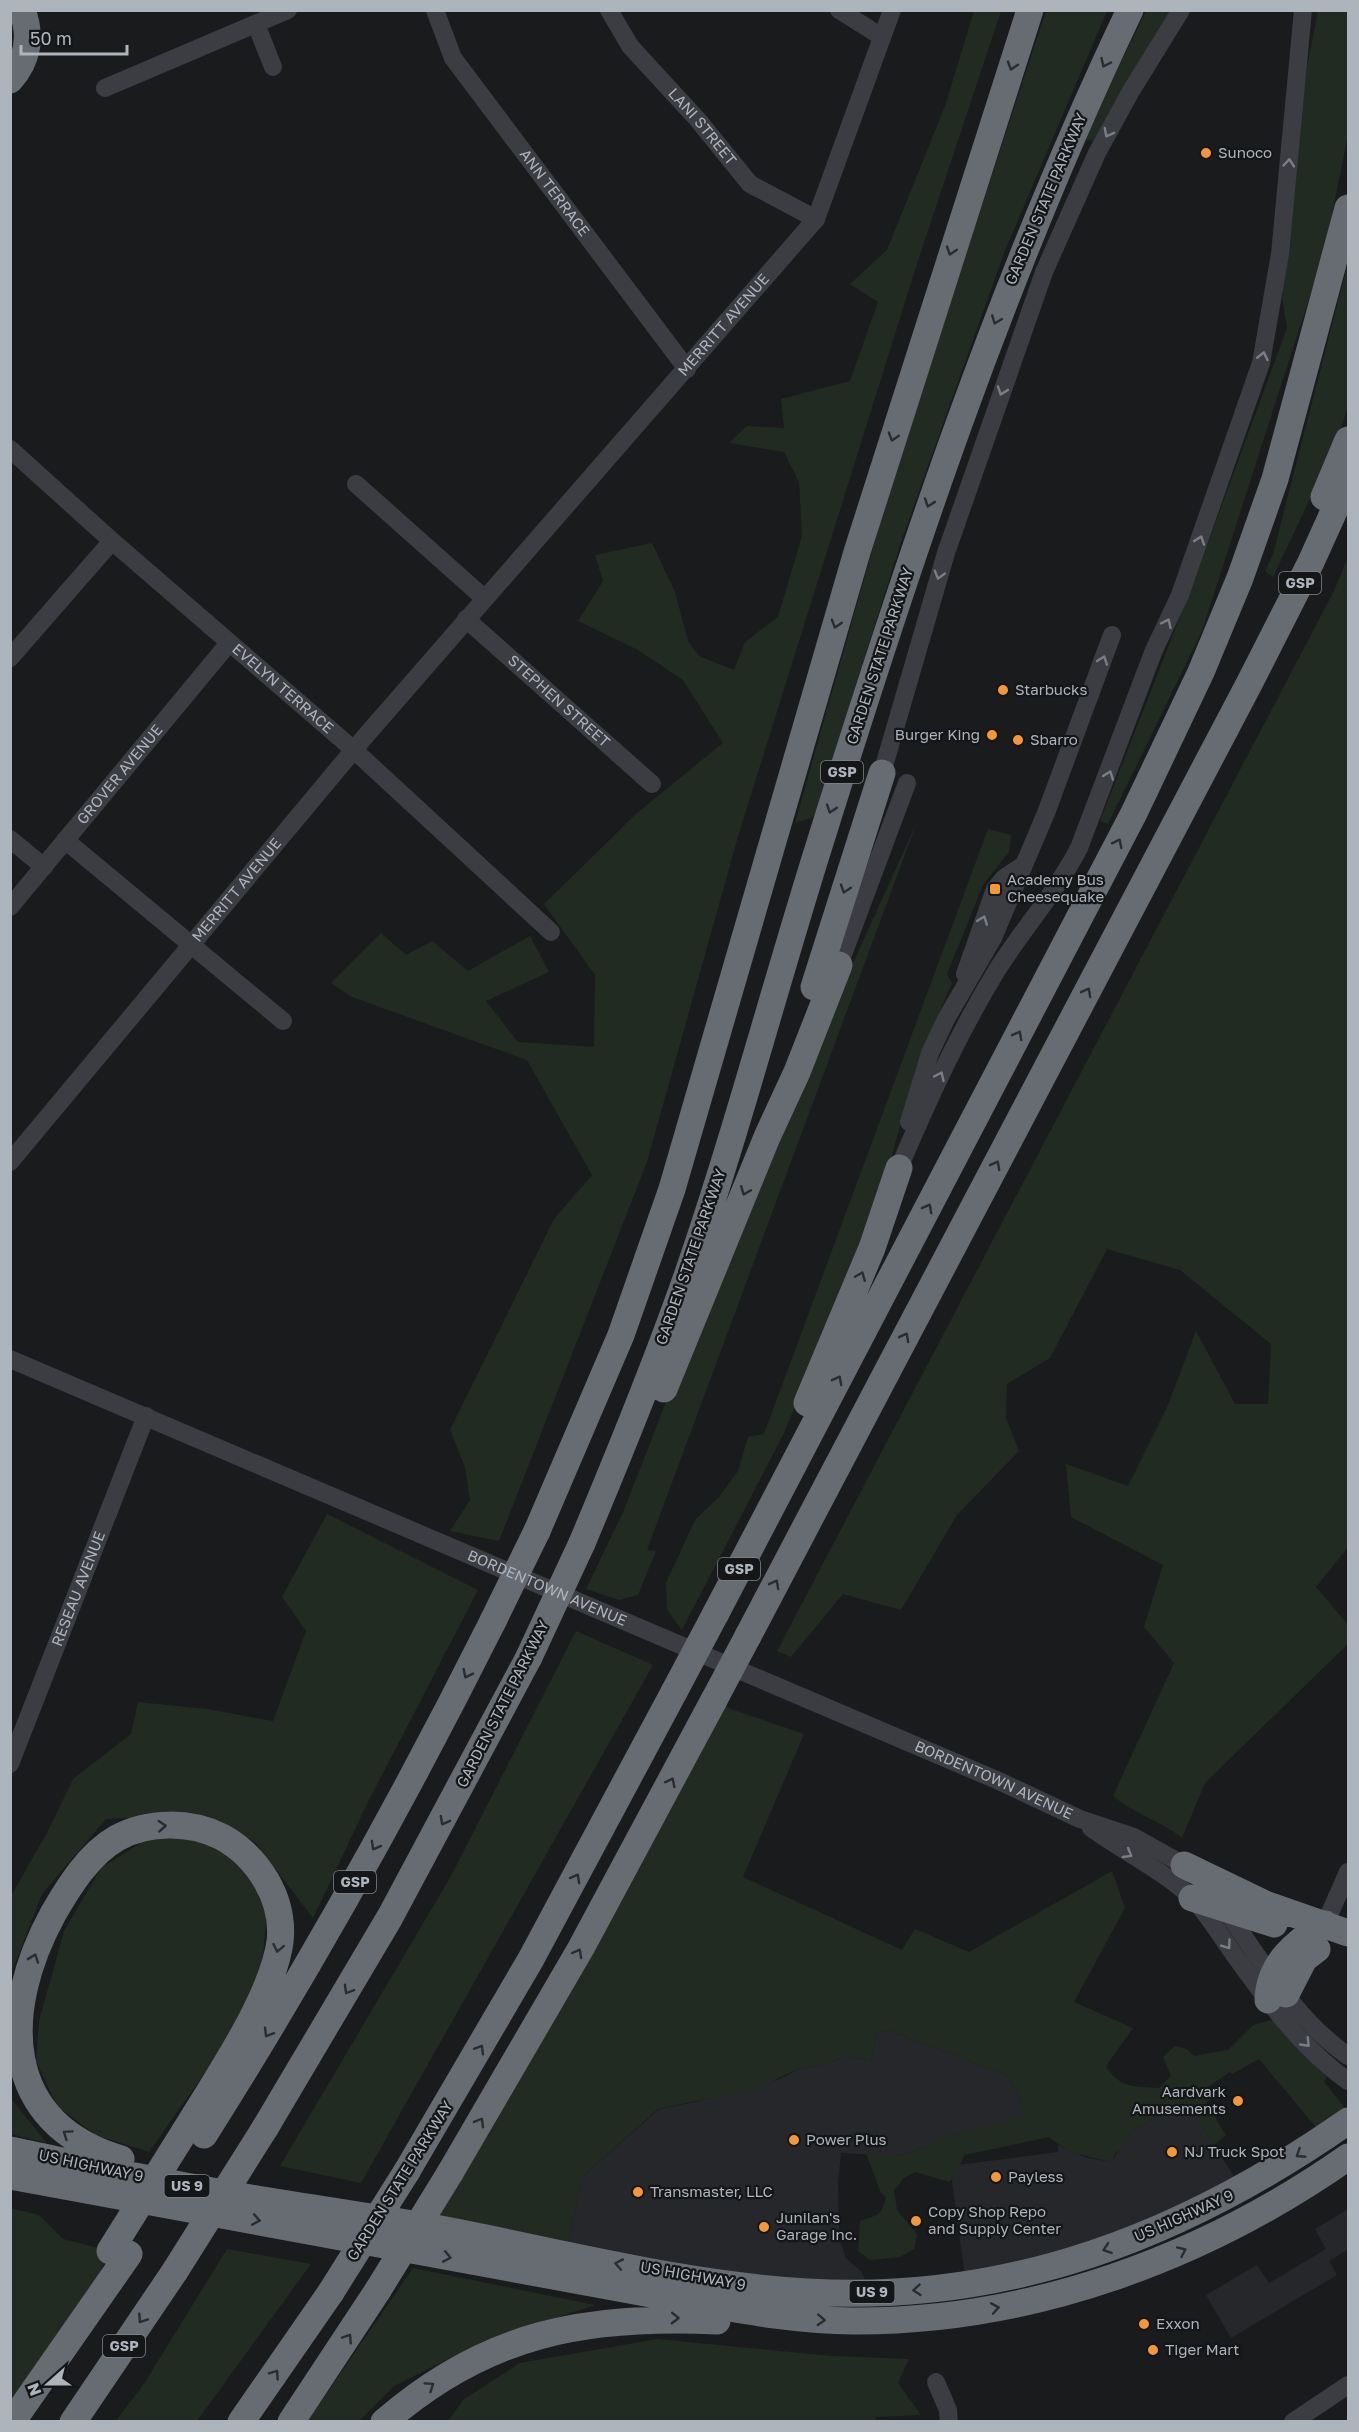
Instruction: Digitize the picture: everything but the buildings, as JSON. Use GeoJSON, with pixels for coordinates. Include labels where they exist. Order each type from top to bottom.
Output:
{"type":"FeatureCollection","features":[{"type":"Feature","properties":{"kind":"highway"},"geometry":{"type":"LineString","coordinates":[[10,80],[19,70],[28,42],[28,31],[22,10]]}},
{"type":"Feature","properties":{"kind":"highway","name":"GSP"},"geometry":{"type":"LineString","coordinates":[[194,2134],[338,1913],[427,1750],[537,1531],[606,1374],[669,1199],[863,534],[1030,10]]}},
{"type":"Feature","properties":{"kind":"highway","name":"GARDEN STATE PARKWAY"},"geometry":{"type":"LineString","coordinates":[[73,2421],[175,2271],[266,2128],[435,1838],[529,1657],[582,1543],[652,1372],[702,1230],[818,847],[944,460],[1029,237],[1073,132],[1130,10]]}},
{"type":"Feature","properties":{"kind":"highway","name":"GARDEN STATE PARKWAY"},"geometry":{"type":"LineString","coordinates":[[242,2421],[331,2292],[407,2171],[516,1987],[675,1692],[1134,813],[1197,681],[1240,578],[1275,479],[1348,208]]}},
{"type":"Feature","properties":{"kind":"highway"},"geometry":{"type":"LineString","coordinates":[[1249,684],[1273,604],[1348,440]]}},
{"type":"Feature","properties":{"kind":"highway","name":"GSP"},"geometry":{"type":"LineString","coordinates":[[291,2421],[378,2290],[450,2173],[586,1939],[1249,684],[1311,562],[1348,480]]}},
{"type":"Feature","properties":{"kind":"highway"},"geometry":{"type":"LineString","coordinates":[[767,1137],[882,773]]}},
{"type":"Feature","properties":{"kind":"highway"},"geometry":{"type":"LineString","coordinates":[[582,1543],[639,1448],[767,1137],[797,1072],[839,965]]}},
{"type":"Feature","properties":{"kind":"highway"},"geometry":{"type":"LineString","coordinates":[[762,1525],[792,1434],[837,1335],[872,1248],[899,1168]]}},
{"type":"Feature","properties":{"kind":"highway"},"geometry":{"type":"LineString","coordinates":[[12,2421],[70,2336],[120,2252],[194,2134],[270,1978],[278,1952],[280,1925],[269,1886],[254,1863],[240,1849],[204,1830],[184,1826],[157,1826],[118,1838],[96,1854],[68,1889],[42,1935],[26,1982],[18,2030],[20,2064],[32,2095],[48,2117],[67,2135],[105,2155],[135,2163],[260,2183],[364,2216]]}},
{"type":"Feature","properties":{"kind":"highway"},"geometry":{"type":"LineString","coordinates":[[1184,1865],[1333,1936]]}},
{"type":"Feature","properties":{"kind":"highway"},"geometry":{"type":"LineString","coordinates":[[1192,1898],[1333,1936]]}},
{"type":"Feature","properties":{"kind":"highway"},"geometry":{"type":"LineString","coordinates":[[1275,1990],[1304,1959],[1333,1936]]}},
{"type":"Feature","properties":{"kind":"highway","name":"US HIGHWAY 9"},"geometry":{"type":"LineString","coordinates":[[10,2150],[254,2199],[364,2216],[756,2287],[838,2293],[931,2288],[984,2281],[1046,2267],[1141,2237],[1242,2190],[1348,2121]]}},
{"type":"Feature","properties":{"kind":"highway","name":"US HIGHWAY 9"},"geometry":{"type":"LineString","coordinates":[[10,2176],[788,2318],[854,2322],[914,2319],[1016,2304],[1089,2285],[1173,2255],[1228,2229],[1271,2207],[1348,2157]]}},
{"type":"Feature","properties":{"kind":"highway"},"geometry":{"type":"LineString","coordinates":[[384,2421],[413,2397],[458,2369],[506,2346],[556,2331],[636,2319],[716,2321],[788,2318]]}},
{"type":"Feature","properties":{"kind":"street"},"geometry":{"type":"LineString","coordinates":[[105,87],[288,10]]}},
{"type":"Feature","properties":{"kind":"street","name":"ANN TERRACE"},"geometry":{"type":"LineString","coordinates":[[435,10],[453,58],[626,291],[687,369]]}},
{"type":"Feature","properties":{"kind":"street","name":"LANI STREET"},"geometry":{"type":"LineString","coordinates":[[609,10],[630,46],[698,120],[750,184],[816,219]]}},
{"type":"Feature","properties":{"kind":"street"},"geometry":{"type":"LineString","coordinates":[[839,10],[882,37]]}},
{"type":"Feature","properties":{"kind":"street","name":"MERRITT AVENUE"},"geometry":{"type":"LineString","coordinates":[[10,1162],[354,750],[816,219],[892,10]]}},
{"type":"Feature","properties":{"kind":"street"},"geometry":{"type":"LineString","coordinates":[[882,773],[946,553],[1044,272],[1097,153],[1180,10]]}},
{"type":"Feature","properties":{"kind":"street"},"geometry":{"type":"LineString","coordinates":[[899,1168],[964,1027],[999,968],[1065,874],[1079,848],[1154,650],[1180,595],[1252,390],[1268,334],[1280,254],[1303,10]]}},
{"type":"Feature","properties":{"kind":"street"},"geometry":{"type":"LineString","coordinates":[[256,24],[273,67]]}},
{"type":"Feature","properties":{"kind":"street","name":"EVELYN TERRACE"},"geometry":{"type":"LineString","coordinates":[[10,449],[112,541],[354,750],[550,933]]}},
{"type":"Feature","properties":{"kind":"street"},"geometry":{"type":"LineString","coordinates":[[356,484],[484,598]]}},
{"type":"Feature","properties":{"kind":"street"},"geometry":{"type":"LineString","coordinates":[[10,658],[112,541]]}},
{"type":"Feature","properties":{"kind":"street","name":"STEPHEN STREET"},"geometry":{"type":"LineString","coordinates":[[466,619],[652,784]]}},
{"type":"Feature","properties":{"kind":"street"},"geometry":{"type":"LineString","coordinates":[[899,1168],[924,1071],[938,1035],[959,996],[973,948],[995,889],[1004,878],[1022,866],[1046,813],[1112,635]]}},
{"type":"Feature","properties":{"kind":"street","name":"GROVER AVENUE"},"geometry":{"type":"LineString","coordinates":[[10,907],[229,643]]}},
{"type":"Feature","properties":{"kind":"street"},"geometry":{"type":"LineString","coordinates":[[839,965],[907,783]]}},
{"type":"Feature","properties":{"kind":"street"},"geometry":{"type":"LineString","coordinates":[[10,839],[44,867]]}},
{"type":"Feature","properties":{"kind":"street"},"geometry":{"type":"LineString","coordinates":[[65,840],[283,1021]]}},
{"type":"Feature","properties":{"kind":"street","name":"BORDENTOWN AVENUE"},"geometry":{"type":"LineString","coordinates":[[10,1359],[988,1777],[1080,1819],[1134,1837],[1184,1865],[1224,1908],[1275,1990],[1330,2068],[1348,2081]]}},
{"type":"Feature","properties":{"kind":"street","name":"RESEAU AVENUE"},"geometry":{"type":"LineString","coordinates":[[10,1764],[146,1416]]}},
{"type":"Feature","properties":{"kind":"street","name":"BORDENTOWN AVENUE"},"geometry":{"type":"LineString","coordinates":[[1080,1819],[1121,1850],[1159,1872],[1192,1898],[1275,1990],[1317,2032],[1348,2056]]}},
{"type":"Feature","properties":{"kind":"street"},"geometry":{"type":"LineString","coordinates":[[1333,1936],[1348,1872]]}},
{"type":"Feature","properties":{"kind":"street"},"geometry":{"type":"LineString","coordinates":[[936,2382],[948,2410],[949,2421]]}},
{"type":"Feature","properties":{"kind":"street"},"geometry":{"type":"LineString","coordinates":[[1293,2421],[1348,2385]]}},
{"type":"Feature","properties":{"kind":"shaded area"},"geometry":{"type":"Polygon","coordinates":[[[974,11],[1001,11],[915,270],[739,833],[647,1162],[499,1541],[450,1531],[470,1500],[465,1467],[450,1430],[554,1219],[592,1175],[527,1060],[352,997],[331,983],[381,933],[406,955],[432,941],[468,971],[530,936],[549,972],[486,1001],[518,1042],[594,1047],[595,975],[544,904],[637,813],[723,743],[683,680],[638,650],[578,621],[603,581],[595,555],[652,543],[675,592],[688,641],[699,656],[734,670],[745,642],[778,617],[802,536],[799,482],[784,452],[729,443],[747,426],[784,428],[781,399],[850,381],[878,302],[850,284],[887,250],[945,106],[974,11]]]}},
{"type":"Feature","properties":{"kind":"shaded area"},"geometry":{"type":"Polygon","coordinates":[[[1046,11],[1107,11],[1004,253],[902,539],[814,817],[795,823],[896,466],[1046,11]]]}},
{"type":"Feature","properties":{"kind":"shaded area"},"geometry":{"type":"Polygon","coordinates":[[[1146,11],[1174,11],[1094,141],[1083,139],[1146,11]]]}},
{"type":"Feature","properties":{"kind":"shaded area"},"geometry":{"type":"Polygon","coordinates":[[[1318,11],[1348,11],[1348,135],[1325,249],[1202,631],[1108,824],[1100,821],[1194,581],[1287,328],[1282,298],[1305,77],[1318,11]]]}},
{"type":"Feature","properties":{"kind":"shaded area"},"geometry":{"type":"Polygon","coordinates":[[[1348,263],[1348,407],[1334,448],[1273,577],[1265,571],[1273,554],[1348,263]]]}},
{"type":"Feature","properties":{"kind":"shaded area"},"geometry":{"type":"Polygon","coordinates":[[[1348,557],[1348,1547],[1316,1587],[1348,1625],[1348,1644],[1205,1783],[1182,1838],[1113,1796],[1174,1663],[1144,1627],[1163,1565],[1071,1517],[1066,1464],[1128,1486],[1168,1405],[1196,1331],[1235,1404],[1268,1404],[1271,1344],[1180,1270],[1107,1249],[1050,1358],[1007,1384],[1006,1418],[1019,1451],[957,1515],[901,1610],[843,1594],[791,1657],[777,1651],[1334,591],[1348,557]]]}},
{"type":"Feature","properties":{"kind":"shaded area"},"geometry":{"type":"Polygon","coordinates":[[[917,822],[647,1550],[656,1551],[638,1595],[619,1600],[586,1589],[624,1510],[740,1212],[917,822]]]}},
{"type":"Feature","properties":{"kind":"shaded area"},"geometry":{"type":"Polygon","coordinates":[[[988,829],[1011,835],[1009,852],[983,885],[947,974],[952,983],[917,1064],[890,1162],[851,1273],[783,1435],[682,1630],[667,1610],[666,1583],[695,1520],[719,1497],[738,1471],[748,1437],[764,1434],[988,829]]]}},
{"type":"Feature","properties":{"kind":"shaded area"},"geometry":{"type":"Polygon","coordinates":[[[327,1514],[478,1590],[368,1802],[313,1918],[254,1841],[190,1815],[106,1819],[42,1894],[11,1974],[11,1896],[48,1831],[73,1779],[131,1734],[138,1702],[207,1709],[273,1721],[306,1631],[282,1597],[327,1514]]]}},
{"type":"Feature","properties":{"kind":"shaded area"},"geometry":{"type":"Polygon","coordinates":[[[576,1631],[653,1665],[361,2183],[280,2166],[451,1876],[576,1631]]]}},
{"type":"Feature","properties":{"kind":"shaded area"},"geometry":{"type":"Polygon","coordinates":[[[714,1700],[731,1709],[804,1734],[743,1877],[902,1950],[915,1929],[969,1952],[1112,1871],[1125,1908],[1074,2002],[1133,2028],[1106,2066],[1111,2073],[1129,2085],[1159,2088],[1171,2076],[1163,2057],[1175,2046],[1187,2049],[1194,2056],[1228,2050],[1253,2025],[1283,2017],[1330,2069],[1324,2082],[1348,2112],[1325,2138],[1259,2059],[1232,2074],[1230,2072],[1206,2088],[1212,2098],[1206,2103],[1226,2135],[1214,2145],[1186,2101],[1127,2135],[1125,2146],[1116,2152],[1112,2162],[1071,2151],[1049,2137],[965,2155],[950,2182],[915,2172],[904,2178],[894,2190],[897,2210],[917,2234],[914,2249],[900,2257],[870,2260],[858,2251],[860,2221],[878,2214],[886,2197],[881,2193],[866,2153],[898,2156],[926,2147],[948,2136],[1025,2116],[1020,2097],[1007,2075],[888,2030],[877,2033],[871,2061],[846,2055],[826,2065],[800,2068],[758,2088],[658,2109],[582,2177],[566,2253],[416,2226],[714,1700]]]}},
{"type":"Feature","properties":{"kind":"shaded area"},"geometry":{"type":"Polygon","coordinates":[[[149,1838],[208,1840],[248,1874],[267,1907],[262,1968],[242,2020],[149,2152],[96,2135],[57,2106],[36,2061],[39,2021],[64,1931],[101,1868],[149,1838]]]}},
{"type":"Feature","properties":{"kind":"shaded area"},"geometry":{"type":"Polygon","coordinates":[[[888,2030],[1007,2075],[1020,2097],[1026,2117],[948,2136],[926,2147],[897,2156],[841,2153],[838,2182],[839,2238],[846,2258],[862,2272],[869,2292],[566,2253],[582,2177],[659,2109],[695,2102],[780,2079],[800,2068],[826,2065],[846,2055],[871,2061],[877,2033],[888,2030]]]}},
{"type":"Feature","properties":{"kind":"shaded area"},"geometry":{"type":"Polygon","coordinates":[[[11,2099],[47,2143],[11,2134],[11,2099]]]}},
{"type":"Feature","properties":{"kind":"shaded area"},"geometry":{"type":"Polygon","coordinates":[[[1186,2101],[1242,2189],[966,2284],[950,2166],[1058,2152],[1058,2145],[1088,2158],[1112,2162],[1127,2135],[1186,2101]]]}},
{"type":"Feature","properties":{"kind":"shaded area"},"geometry":{"type":"Polygon","coordinates":[[[10,2208],[39,2215],[63,2239],[110,2251],[70,2336],[10,2421],[10,2208]]]}},
{"type":"Feature","properties":{"kind":"shaded area"},"geometry":{"type":"Polygon","coordinates":[[[1348,2209],[1348,2249],[1329,2261],[1337,2275],[1231,2338],[1206,2295],[1257,2265],[1269,2283],[1326,2249],[1315,2229],[1348,2209]]]}},
{"type":"Feature","properties":{"kind":"shaded area"},"geometry":{"type":"Polygon","coordinates":[[[227,2249],[311,2264],[197,2421],[116,2421],[145,2382],[227,2249]]]}},
{"type":"Feature","properties":{"kind":"shaded area"},"geometry":{"type":"Polygon","coordinates":[[[413,2268],[595,2305],[482,2342],[394,2386],[359,2421],[307,2422],[413,2268]]]}},
{"type":"Feature","properties":{"kind":"shaded area"},"geometry":{"type":"Polygon","coordinates":[[[657,2339],[832,2356],[909,2359],[898,2383],[921,2415],[876,2417],[874,2422],[448,2421],[464,2399],[520,2363],[657,2339]]]}},
{"type":"Feature","properties":{"kind":"place","name":"Sunoco"},"geometry":{"type":"Point","coordinates":[1206,153]}},
{"type":"Feature","properties":{"kind":"place","name":"Starbucks"},"geometry":{"type":"Point","coordinates":[1003,690]}},
{"type":"Feature","properties":{"kind":"place","name":"Burger King"},"geometry":{"type":"Point","coordinates":[992,735]}},
{"type":"Feature","properties":{"kind":"place","name":"Sbarro"},"geometry":{"type":"Point","coordinates":[1018,740]}},
{"type":"Feature","properties":{"kind":"place","name":"Academy Bus Cheesequake"},"geometry":{"type":"Point","coordinates":[995,889]}},
{"type":"Feature","properties":{"kind":"place","name":"Aardvark Amusements"},"geometry":{"type":"Point","coordinates":[1238,2101]}},
{"type":"Feature","properties":{"kind":"place","name":"Power Plus"},"geometry":{"type":"Point","coordinates":[794,2140]}},
{"type":"Feature","properties":{"kind":"place","name":"NJ Truck Spot"},"geometry":{"type":"Point","coordinates":[1172,2152]}},
{"type":"Feature","properties":{"kind":"place","name":"Payless"},"geometry":{"type":"Point","coordinates":[996,2177]}},
{"type":"Feature","properties":{"kind":"place","name":"Transmaster, LLC"},"geometry":{"type":"Point","coordinates":[638,2192]}},
{"type":"Feature","properties":{"kind":"place","name":"Copy Shop Repo and Supply Center"},"geometry":{"type":"Point","coordinates":[916,2221]}},
{"type":"Feature","properties":{"kind":"place","name":"Junilan's Garage Inc."},"geometry":{"type":"Point","coordinates":[764,2227]}},
{"type":"Feature","properties":{"kind":"place","name":"Exxon"},"geometry":{"type":"Point","coordinates":[1144,2324]}},
{"type":"Feature","properties":{"kind":"place","name":"Tiger Mart"},"geometry":{"type":"Point","coordinates":[1153,2350]}}]}
